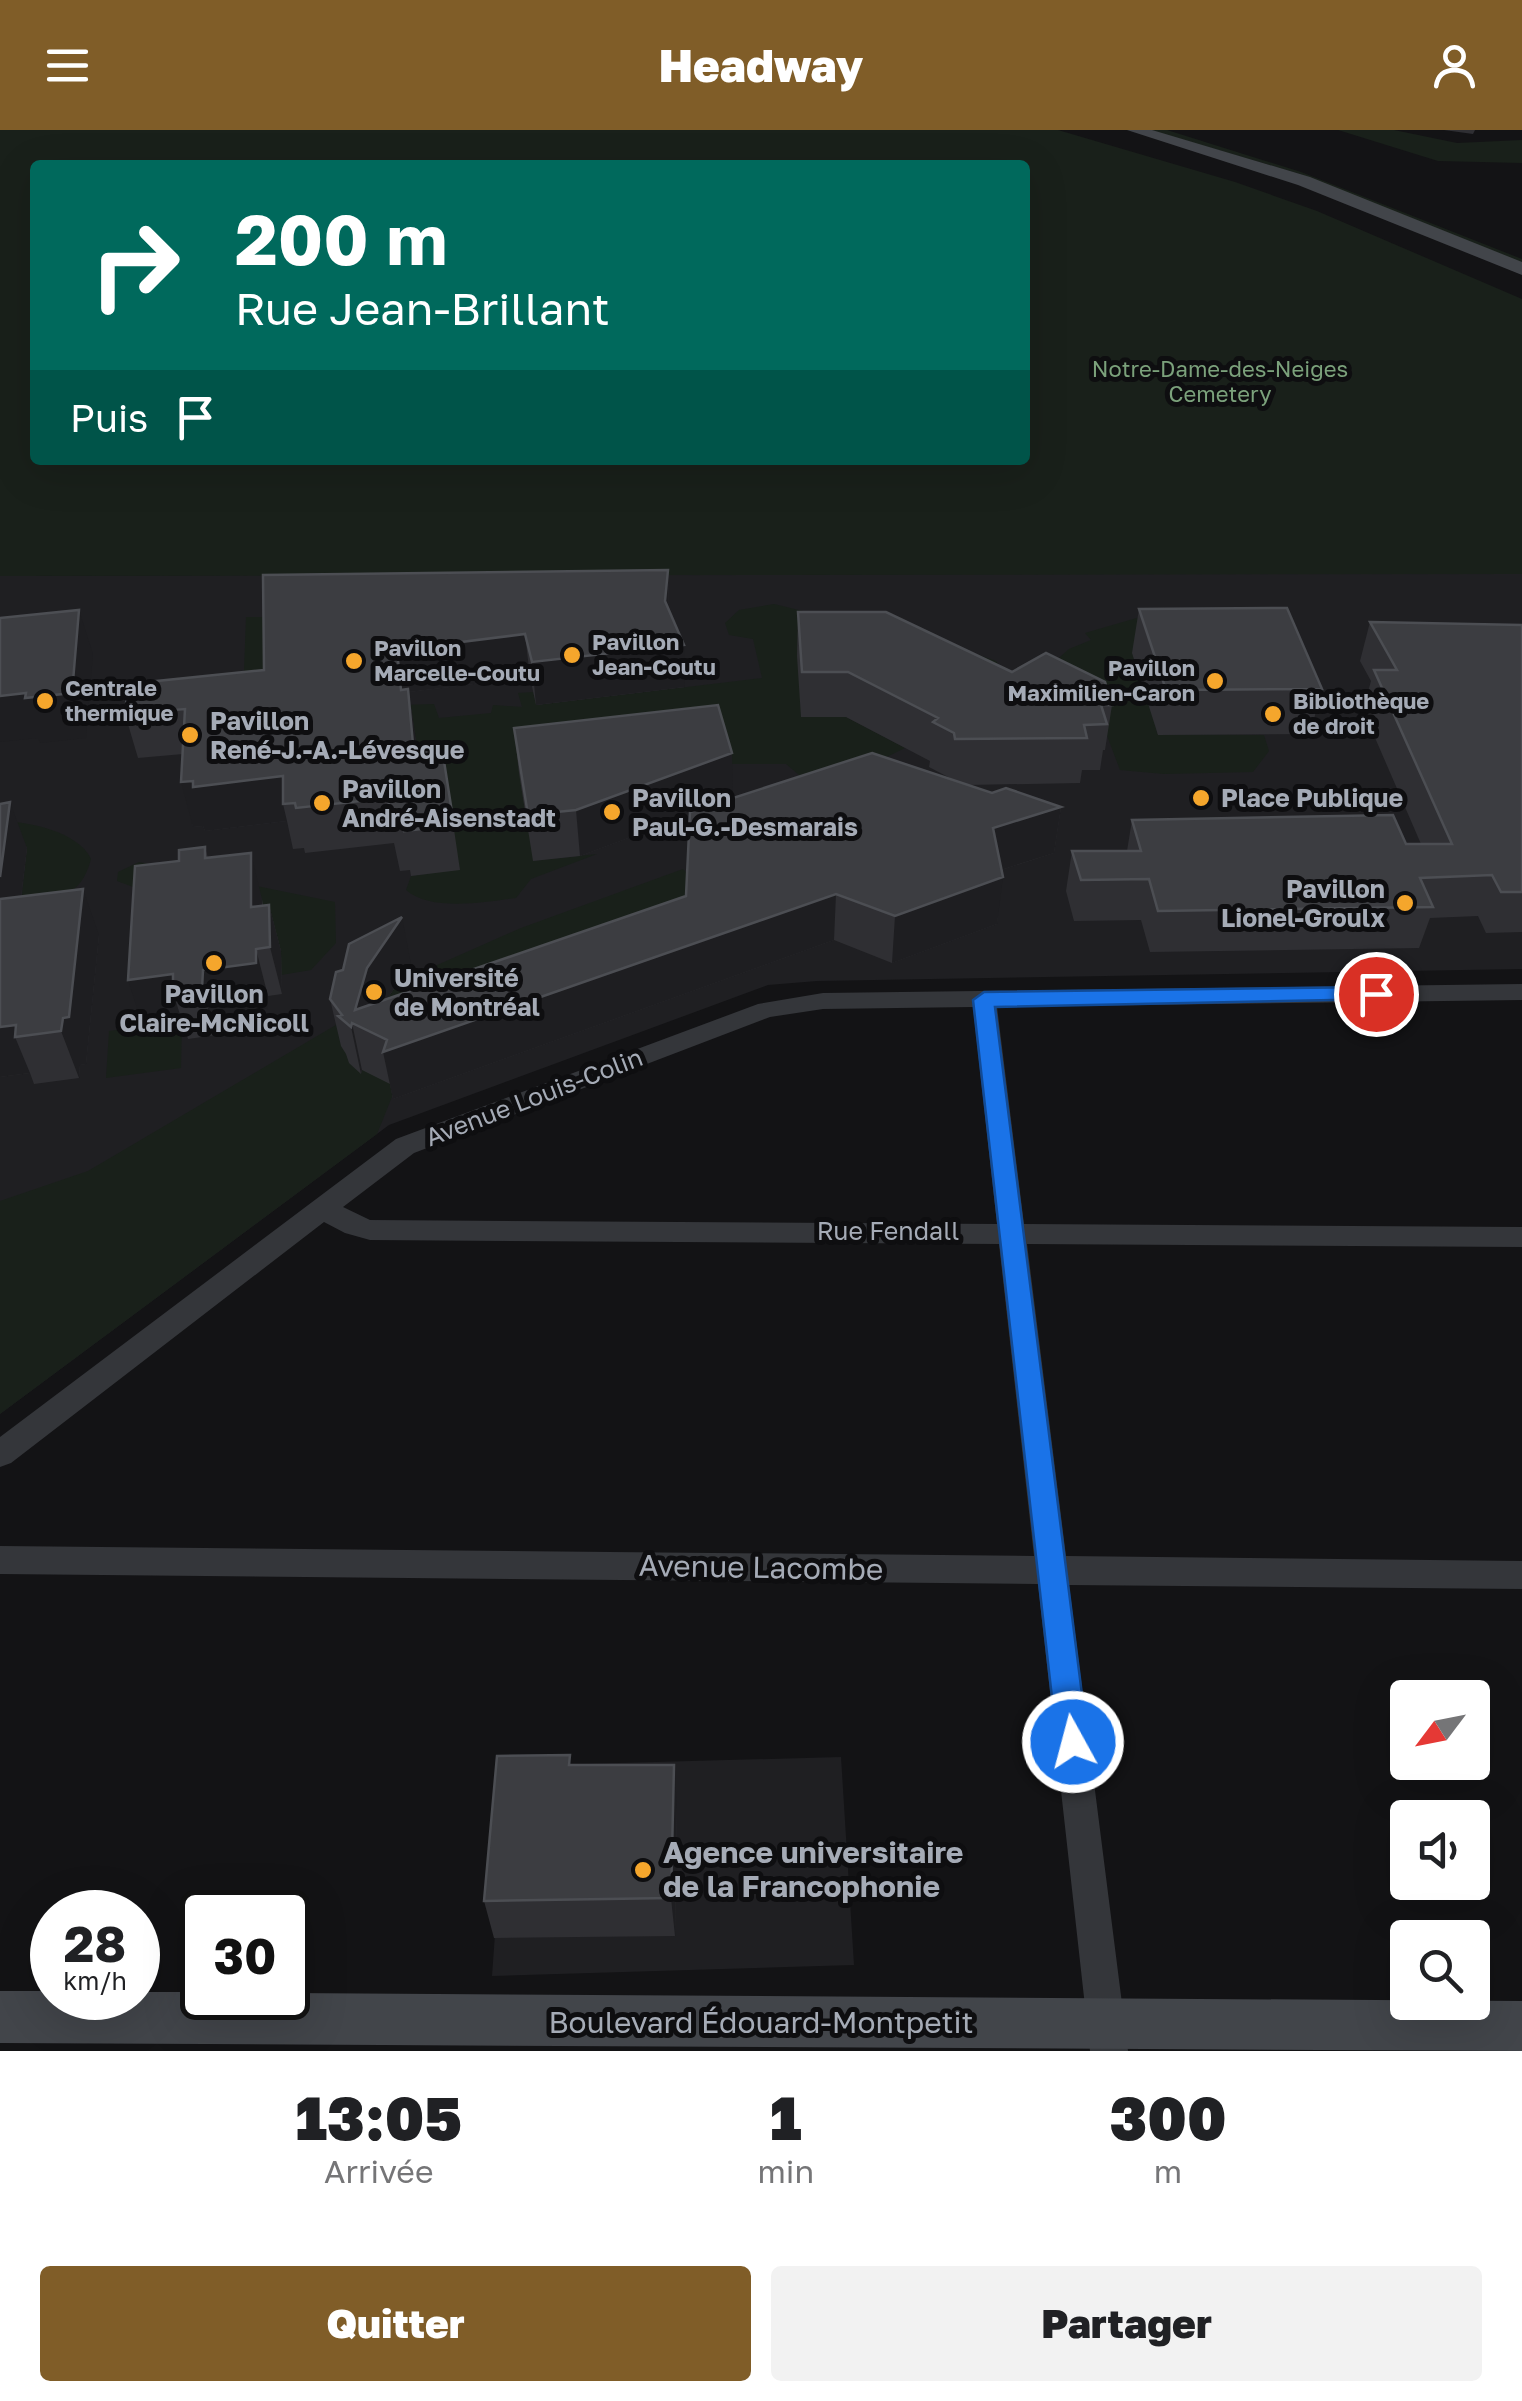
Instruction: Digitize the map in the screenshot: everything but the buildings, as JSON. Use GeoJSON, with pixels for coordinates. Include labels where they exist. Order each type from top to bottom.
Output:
{"type":"FeatureCollection","features":[{"type":"Feature","properties":{"kind":"main road"},"geometry":{"type":"LineString","coordinates":[[1135,130],[1304,180],[1522,269]]}},
{"type":"Feature","properties":{"kind":"main road"},"geometry":{"type":"LineString","coordinates":[[1182,130],[1324,176],[1522,254]]}},
{"type":"Feature","properties":{"kind":"main road","name":"Boulevard Édouard-Montpetit"},"geometry":{"type":"LineString","coordinates":[[0,2018],[1108,2038],[1522,2028]]}},
{"type":"Feature","properties":{"kind":"street","name":"Avenue Louis-Colin"},"geometry":{"type":"LineString","coordinates":[[0,1454],[320,1207],[423,1138],[766,1010],[807,1002],[1522,992]]}},
{"type":"Feature","properties":{"kind":"street"},"geometry":{"type":"LineString","coordinates":[[984,1000],[1108,2038]]}},
{"type":"Feature","properties":{"kind":"street","name":"Rue Fendall"},"geometry":{"type":"LineString","coordinates":[[320,1207],[354,1226],[370,1230],[1013,1231],[1522,1238]]}},
{"type":"Feature","properties":{"kind":"street","name":"Avenue Lacombe"},"geometry":{"type":"LineString","coordinates":[[0,1560],[1522,1576]]}},
{"type":"Feature","properties":{"kind":"shaded area","name":"Université de Montréal"},"geometry":{"type":"Polygon","coordinates":[[[1522,574],[1522,969],[768,985],[389,1125],[0,1414],[0,576],[1522,574]]]}},
{"type":"Feature","properties":{"kind":"shaded area"},"geometry":{"type":"Polygon","coordinates":[[[841,1757],[854,1965],[492,1976],[507,1766],[841,1757]]]}},
{"type":"Feature","properties":{"kind":"green space","name":"Notre-Dame-des-Neiges Cemetery"},"geometry":{"type":"Polygon","coordinates":[[[0,130],[1058,130],[1235,182],[1317,211],[1522,299],[1522,574],[0,576],[0,130]]]}},
{"type":"Feature","properties":{"kind":"green space"},"geometry":{"type":"Polygon","coordinates":[[[1149,130],[1167,130],[1301,172],[1522,259],[1522,263],[1300,174],[1149,130]]]}},
{"type":"Feature","properties":{"kind":"green space"},"geometry":{"type":"Polygon","coordinates":[[[1338,130],[1394,130],[1457,143],[1522,140],[1522,163],[1438,161],[1338,130]]]}},
{"type":"Feature","properties":{"kind":"green space"},"geometry":{"type":"Polygon","coordinates":[[[774,604],[968,651],[996,661],[1004,671],[846,717],[905,748],[818,791],[786,764],[724,764],[533,861],[597,854],[531,879],[516,898],[489,902],[429,901],[406,890],[411,876],[460,869],[418,765],[415,733],[241,748],[246,617],[272,617],[402,705],[434,704],[439,718],[491,713],[493,705],[522,707],[518,693],[533,692],[537,705],[762,678],[753,639],[729,635],[725,623],[739,610],[774,604]]]}},
{"type":"Feature","properties":{"kind":"green space"},"geometry":{"type":"Polygon","coordinates":[[[1147,615],[1157,734],[1264,735],[1269,751],[1253,772],[1164,774],[1120,770],[1103,725],[1026,687],[1069,649],[1091,640],[1085,633],[1147,615]]]}},
{"type":"Feature","properties":{"kind":"green space"},"geometry":{"type":"Polygon","coordinates":[[[0,821],[38,826],[76,842],[91,859],[81,882],[66,894],[21,904],[27,849],[0,821]]]}},
{"type":"Feature","properties":{"kind":"green space"},"geometry":{"type":"Polygon","coordinates":[[[139,862],[335,902],[336,943],[311,970],[281,975],[144,891],[117,881],[118,872],[139,862]]]}},
{"type":"Feature","properties":{"kind":"green space"},"geometry":{"type":"Polygon","coordinates":[[[683,869],[691,877],[688,933],[376,1015],[396,986],[435,966],[521,928],[683,869]]]}},
{"type":"Feature","properties":{"kind":"green space"},"geometry":{"type":"Polygon","coordinates":[[[346,1019],[396,1087],[377,1134],[0,1414],[0,1201],[88,1171],[346,1019]]]}},
{"type":"Feature","properties":{"kind":"green space"},"geometry":{"type":"Polygon","coordinates":[[[182,1021],[181,1068],[106,1078],[109,1031],[182,1021]]]}},
{"type":"Feature","properties":{"kind":"place","name":"Pavillon Jean-Coutu"},"geometry":{"type":"Point","coordinates":[572,655]}},
{"type":"Feature","properties":{"kind":"place","name":"Pavillon Marcelle-Coutu"},"geometry":{"type":"Point","coordinates":[354,661]}},
{"type":"Feature","properties":{"kind":"place","name":"Pavillon Maximilien-Caron"},"geometry":{"type":"Point","coordinates":[1215,681]}},
{"type":"Feature","properties":{"kind":"place","name":"Centrale thermique"},"geometry":{"type":"Point","coordinates":[45,701]}},
{"type":"Feature","properties":{"kind":"place","name":"Bibliothèque de droit"},"geometry":{"type":"Point","coordinates":[1273,714]}},
{"type":"Feature","properties":{"kind":"place","name":"Pavillon René-J.-A.-Lévesque"},"geometry":{"type":"Point","coordinates":[190,735]}},
{"type":"Feature","properties":{"kind":"place","name":"Place Publique"},"geometry":{"type":"Point","coordinates":[1201,798]}},
{"type":"Feature","properties":{"kind":"place","name":"Pavillon André-Aisenstadt"},"geometry":{"type":"Point","coordinates":[322,803]}},
{"type":"Feature","properties":{"kind":"place","name":"Pavillon Paul-G.-Desmarais"},"geometry":{"type":"Point","coordinates":[612,812]}},
{"type":"Feature","properties":{"kind":"place","name":"Pavillon Lionel-Groulx"},"geometry":{"type":"Point","coordinates":[1405,903]}},
{"type":"Feature","properties":{"kind":"place","name":"Pavillon Claire-McNicoll"},"geometry":{"type":"Point","coordinates":[214,963]}},
{"type":"Feature","properties":{"kind":"place","name":"Université de Montréal"},"geometry":{"type":"Point","coordinates":[374,992]}},
{"type":"Feature","properties":{"kind":"place","name":"Agence universitaire de la Francophonie"},"geometry":{"type":"Point","coordinates":[643,1870]}},
{"type":"Feature","properties":{"kind":"route"},"geometry":{"type":"LineString","coordinates":[[1073,1742],[984,1000],[1376,994]]}}]}
